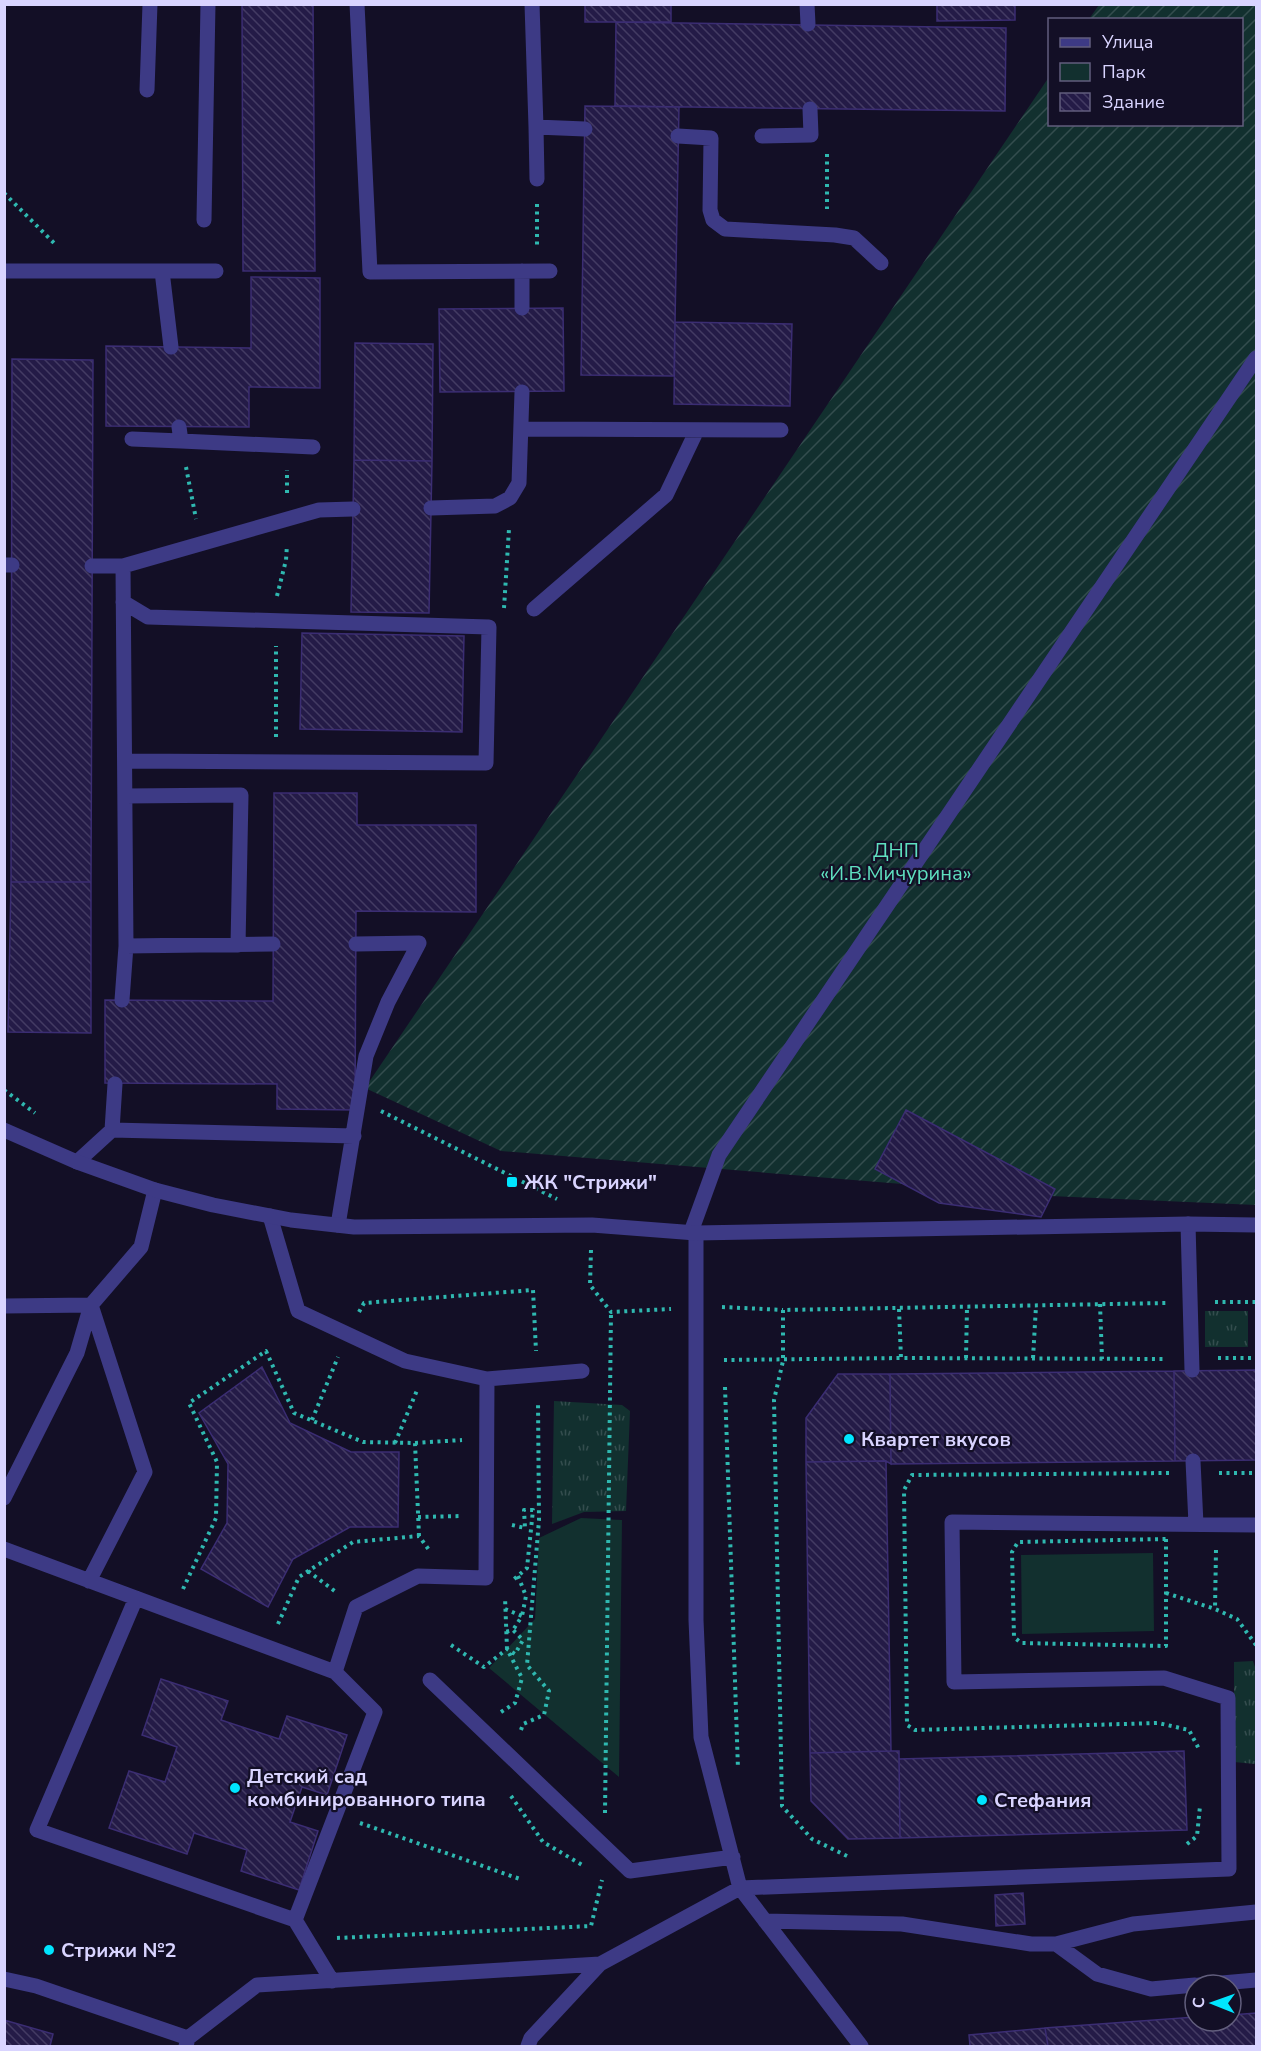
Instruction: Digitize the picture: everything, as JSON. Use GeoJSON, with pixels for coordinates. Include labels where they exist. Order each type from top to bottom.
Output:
{"type":"FeatureCollection","features":[{"type":"Feature","properties":{"kind":"street"},"geometry":{"type":"LineString","coordinates":[[147,90],[150,4]]}},
{"type":"Feature","properties":{"kind":"street"},"geometry":{"type":"LineString","coordinates":[[204,220],[208,4]]}},
{"type":"Feature","properties":{"kind":"street"},"geometry":{"type":"LineString","coordinates":[[357,4],[370,272],[536,271],[522,308]]}},
{"type":"Feature","properties":{"kind":"street"},"geometry":{"type":"LineString","coordinates":[[532,4],[537,179]]}},
{"type":"Feature","properties":{"kind":"street"},"geometry":{"type":"LineString","coordinates":[[807,4],[808,24]]}},
{"type":"Feature","properties":{"kind":"street"},"geometry":{"type":"LineString","coordinates":[[762,136],[811,135],[810,109]]}},
{"type":"Feature","properties":{"kind":"street"},"geometry":{"type":"LineString","coordinates":[[536,127],[585,129]]}},
{"type":"Feature","properties":{"kind":"street"},"geometry":{"type":"LineString","coordinates":[[678,136],[711,138],[710,210],[714,220],[724,229],[827,234],[854,238],[881,263]]}},
{"type":"Feature","properties":{"kind":"street"},"geometry":{"type":"LineString","coordinates":[[162,271],[171,347]]}},
{"type":"Feature","properties":{"kind":"street"},"geometry":{"type":"LineString","coordinates":[[4,272],[216,271]]}},
{"type":"Feature","properties":{"kind":"street"},"geometry":{"type":"LineString","coordinates":[[857,2044],[740,1888],[700,1737],[696,1620],[693,1233],[719,1155],[1257,358]]}},
{"type":"Feature","properties":{"kind":"street"},"geometry":{"type":"LineString","coordinates":[[431,508],[495,506],[510,498],[519,483],[522,392]]}},
{"type":"Feature","properties":{"kind":"street"},"geometry":{"type":"LineString","coordinates":[[522,429],[781,430]]}},
{"type":"Feature","properties":{"kind":"street"},"geometry":{"type":"LineString","coordinates":[[534,609],[666,495],[697,430]]}},
{"type":"Feature","properties":{"kind":"street"},"geometry":{"type":"LineString","coordinates":[[132,439],[180,434],[313,447]]}},
{"type":"Feature","properties":{"kind":"street"},"geometry":{"type":"LineString","coordinates":[[92,566],[123,566],[319,510],[353,509]]}},
{"type":"Feature","properties":{"kind":"street"},"geometry":{"type":"LineString","coordinates":[[122,1000],[126,946],[123,566]]}},
{"type":"Feature","properties":{"kind":"street"},"geometry":{"type":"LineString","coordinates":[[123,602],[148,617],[489,627],[486,763],[125,761]]}},
{"type":"Feature","properties":{"kind":"street"},"geometry":{"type":"LineString","coordinates":[[125,796],[241,795],[238,945]]}},
{"type":"Feature","properties":{"kind":"street"},"geometry":{"type":"LineString","coordinates":[[338,1225],[366,1056],[388,1002],[419,943],[356,944]]}},
{"type":"Feature","properties":{"kind":"street"},"geometry":{"type":"LineString","coordinates":[[126,946],[273,944]]}},
{"type":"Feature","properties":{"kind":"street"},"geometry":{"type":"LineString","coordinates":[[77,1162],[112,1130],[115,1084]]}},
{"type":"Feature","properties":{"kind":"street"},"geometry":{"type":"LineString","coordinates":[[4,1130],[77,1162],[155,1190],[213,1205],[270,1216],[354,1227],[592,1225],[693,1233],[1188,1224],[1257,1225]]}},
{"type":"Feature","properties":{"kind":"street"},"geometry":{"type":"LineString","coordinates":[[112,1130],[354,1136]]}},
{"type":"Feature","properties":{"kind":"street"},"geometry":{"type":"LineString","coordinates":[[4,1498],[77,1353],[92,1305],[141,1247],[155,1190]]}},
{"type":"Feature","properties":{"kind":"street"},"geometry":{"type":"LineString","coordinates":[[270,1216],[298,1311],[405,1361],[428,1366],[487,1378],[582,1371]]}},
{"type":"Feature","properties":{"kind":"street"},"geometry":{"type":"LineString","coordinates":[[1188,1224],[1192,1364]]}},
{"type":"Feature","properties":{"kind":"street"},"geometry":{"type":"LineString","coordinates":[[4,1306],[92,1305]]}},
{"type":"Feature","properties":{"kind":"street"},"geometry":{"type":"LineString","coordinates":[[89,1581],[145,1472],[92,1305]]}},
{"type":"Feature","properties":{"kind":"street"},"geometry":{"type":"LineString","coordinates":[[335,1672],[356,1607],[418,1576],[486,1578],[487,1378]]}},
{"type":"Feature","properties":{"kind":"street"},"geometry":{"type":"LineString","coordinates":[[1193,1461],[1196,1524]]}},
{"type":"Feature","properties":{"kind":"street"},"geometry":{"type":"LineString","coordinates":[[528,2046],[531,2038],[600,1964],[740,1888],[1229,1869],[1228,1698],[1164,1678],[954,1682],[952,1521],[1257,1524]]}},
{"type":"Feature","properties":{"kind":"street"},"geometry":{"type":"LineString","coordinates":[[4,1549],[335,1672],[375,1712],[295,1920]]}},
{"type":"Feature","properties":{"kind":"street"},"geometry":{"type":"LineString","coordinates":[[136,1598],[37,1830],[295,1920],[332,1981]]}},
{"type":"Feature","properties":{"kind":"street"},"geometry":{"type":"LineString","coordinates":[[430,1680],[630,1871],[733,1857]]}},
{"type":"Feature","properties":{"kind":"street"},"geometry":{"type":"LineString","coordinates":[[765,1921],[902,1924],[1031,1944],[1056,1944],[1133,1924],[1257,1912]]}},
{"type":"Feature","properties":{"kind":"street"},"geometry":{"type":"LineString","coordinates":[[1056,1944],[1098,1974],[1151,1989],[1183,1986]]}},
{"type":"Feature","properties":{"kind":"street"},"geometry":{"type":"LineString","coordinates":[[4,1979],[36,1986],[187,2042],[257,1985],[600,1964]]}},
{"type":"Feature","properties":{"kind":"path"},"geometry":{"type":"LineString","coordinates":[[811,135],[818,135],[824,139],[827,149],[827,234]]}},
{"type":"Feature","properties":{"kind":"path"},"geometry":{"type":"LineString","coordinates":[[536,271],[537,179]]}},
{"type":"Feature","properties":{"kind":"path"},"geometry":{"type":"LineString","coordinates":[[4,193],[82,271]]}},
{"type":"Feature","properties":{"kind":"path"},"geometry":{"type":"LineString","coordinates":[[185,457],[201,543]]}},
{"type":"Feature","properties":{"kind":"path"},"geometry":{"type":"LineString","coordinates":[[489,627],[496,622],[505,606],[510,498]]}},
{"type":"Feature","properties":{"kind":"path"},"geometry":{"type":"LineString","coordinates":[[381,1110],[567,1204]]}},
{"type":"Feature","properties":{"kind":"path"},"geometry":{"type":"LineString","coordinates":[[1100,1304],[1102,1359]]}},
{"type":"Feature","properties":{"kind":"path"},"geometry":{"type":"LineString","coordinates":[[1034,1358],[1036,1306]]}},
{"type":"Feature","properties":{"kind":"path"},"geometry":{"type":"LineString","coordinates":[[722,1307],[783,1310]]}},
{"type":"Feature","properties":{"kind":"path"},"geometry":{"type":"LineString","coordinates":[[966,1358],[967,1307]]}},
{"type":"Feature","properties":{"kind":"path"},"geometry":{"type":"LineString","coordinates":[[899,1309],[901,1358]]}},
{"type":"Feature","properties":{"kind":"path"},"geometry":{"type":"LineString","coordinates":[[605,1846],[611,1312]]}},
{"type":"Feature","properties":{"kind":"path"},"geometry":{"type":"LineString","coordinates":[[172,1612],[216,1518],[217,1462],[189,1403],[266,1351],[294,1413],[363,1442],[415,1443],[487,1437]]}},
{"type":"Feature","properties":{"kind":"path"},"geometry":{"type":"LineString","coordinates":[[724,1360],[1034,1358],[1192,1364],[1257,1358]]}},
{"type":"Feature","properties":{"kind":"path"},"geometry":{"type":"LineString","coordinates":[[395,1443],[428,1366]]}},
{"type":"Feature","properties":{"kind":"path"},"geometry":{"type":"LineString","coordinates":[[415,1443],[419,1536],[448,1577]]}},
{"type":"Feature","properties":{"kind":"path"},"geometry":{"type":"LineString","coordinates":[[479,1726],[515,1703],[522,1678],[507,1649],[504,1632],[505,1587],[527,1568],[532,1510],[524,1510],[525,1528],[509,1524]]}},
{"type":"Feature","properties":{"kind":"path"},"geometry":{"type":"LineString","coordinates":[[418,1517],[486,1515]]}},
{"type":"Feature","properties":{"kind":"path"},"geometry":{"type":"LineString","coordinates":[[1215,1609],[1217,1524]]}},
{"type":"Feature","properties":{"kind":"path"},"geometry":{"type":"LineString","coordinates":[[267,1647],[299,1577],[353,1542],[419,1536]]}},
{"type":"Feature","properties":{"kind":"path"},"geometry":{"type":"LineString","coordinates":[[1166,1539],[1166,1593],[1166,1646],[1021,1643],[1014,1637],[1012,1552],[1018,1542],[1166,1539]]}},
{"type":"Feature","properties":{"kind":"path"},"geometry":{"type":"LineString","coordinates":[[308,1571],[356,1607]]}},
{"type":"Feature","properties":{"kind":"path"},"geometry":{"type":"LineString","coordinates":[[504,1632],[513,1630],[522,1616],[526,1596],[518,1576]]}},
{"type":"Feature","properties":{"kind":"path"},"geometry":{"type":"LineString","coordinates":[[1166,1593],[1215,1609],[1237,1619],[1257,1645]]}},
{"type":"Feature","properties":{"kind":"path"},"geometry":{"type":"LineString","coordinates":[[526,1596],[533,1596]]}},
{"type":"Feature","properties":{"kind":"path"},"geometry":{"type":"LineString","coordinates":[[504,1609],[522,1616]]}},
{"type":"Feature","properties":{"kind":"path"},"geometry":{"type":"LineString","coordinates":[[507,1649],[515,1654],[523,1640],[513,1630]]}},
{"type":"Feature","properties":{"kind":"path"},"geometry":{"type":"LineString","coordinates":[[1251,1637],[1257,1633]]}},
{"type":"Feature","properties":{"kind":"path"},"geometry":{"type":"LineString","coordinates":[[451,1645],[484,1667],[507,1649]]}},
{"type":"Feature","properties":{"kind":"path"},"geometry":{"type":"LineString","coordinates":[[513,1759],[501,1781],[543,1842],[593,1871]]}},
{"type":"Feature","properties":{"kind":"path"},"geometry":{"type":"LineString","coordinates":[[335,1815],[520,1879]]}},
{"type":"Feature","properties":{"kind":"path"},"geometry":{"type":"LineString","coordinates":[[307,1939],[591,1926],[603,1876]]}},
{"type":"Feature","properties":{"kind":"green space","name":"ДНП «И.В.Мичурина»"},"geometry":{"type":"Polygon","coordinates":[[[1099,5],[1256,5],[1256,1205],[1050,1196],[501,1151],[365,1088],[1048,78],[1048,126],[1243,126],[1243,18],[1090,18],[1099,5]]]}},
{"type":"Feature","properties":{"kind":"green space"},"geometry":{"type":"Polygon","coordinates":[[[1205,1311],[1248,1311],[1248,1347],[1205,1347],[1205,1311]]]}},
{"type":"Feature","properties":{"kind":"green space"},"geometry":{"type":"Polygon","coordinates":[[[554,1401],[622,1405],[630,1411],[626,1511],[584,1512],[552,1524],[554,1401]]]}},
{"type":"Feature","properties":{"kind":"green space"},"geometry":{"type":"Polygon","coordinates":[[[581,1518],[622,1520],[619,1777],[489,1668],[535,1619],[539,1538],[581,1518]]]}},
{"type":"Feature","properties":{"kind":"green space"},"geometry":{"type":"Polygon","coordinates":[[[1153,1553],[1154,1631],[1022,1634],[1021,1555],[1153,1553]]]}},
{"type":"Feature","properties":{"kind":"green space"},"geometry":{"type":"Polygon","coordinates":[[[1253,1661],[1256,1670],[1255,1764],[1234,1762],[1234,1662],[1253,1661]]]}},
{"type":"Feature","properties":{"kind":"building"},"geometry":{"type":"Polygon","coordinates":[[[242,4],[313,4],[315,271],[243,271],[242,4]]]}},
{"type":"Feature","properties":{"kind":"building"},"geometry":{"type":"Polygon","coordinates":[[[585,4],[671,4],[671,22],[585,22],[585,4]]]}},
{"type":"Feature","properties":{"kind":"building"},"geometry":{"type":"Polygon","coordinates":[[[937,4],[1015,4],[1015,20],[937,21],[937,4]]]}},
{"type":"Feature","properties":{"kind":"building"},"geometry":{"type":"Polygon","coordinates":[[[616,22],[1006,28],[1005,111],[615,106],[616,22]]]}},
{"type":"Feature","properties":{"kind":"building"},"geometry":{"type":"Polygon","coordinates":[[[585,106],[679,107],[674,376],[581,375],[585,106]]]}},
{"type":"Feature","properties":{"kind":"building"},"geometry":{"type":"Polygon","coordinates":[[[251,277],[320,278],[320,388],[249,387],[249,427],[106,426],[106,346],[251,348],[251,277]]]}},
{"type":"Feature","properties":{"kind":"building"},"geometry":{"type":"Polygon","coordinates":[[[563,308],[564,391],[440,392],[439,309],[563,308]]]}},
{"type":"Feature","properties":{"kind":"building"},"geometry":{"type":"Polygon","coordinates":[[[675,322],[792,324],[790,406],[674,404],[675,322]]]}},
{"type":"Feature","properties":{"kind":"building"},"geometry":{"type":"Polygon","coordinates":[[[355,343],[433,344],[432,461],[354,460],[355,343]]]}},
{"type":"Feature","properties":{"kind":"building"},"geometry":{"type":"Polygon","coordinates":[[[12,359],[93,360],[91,882],[11,882],[12,359]]]}},
{"type":"Feature","properties":{"kind":"building"},"geometry":{"type":"Polygon","coordinates":[[[354,460],[432,461],[429,613],[351,612],[354,460]]]}},
{"type":"Feature","properties":{"kind":"building"},"geometry":{"type":"Polygon","coordinates":[[[302,633],[464,636],[462,732],[300,729],[302,633]]]}},
{"type":"Feature","properties":{"kind":"building"},"geometry":{"type":"Polygon","coordinates":[[[274,793],[357,793],[357,825],[476,825],[476,912],[356,911],[355,1110],[277,1109],[277,1084],[105,1083],[105,1000],[273,1001],[274,793]]]}},
{"type":"Feature","properties":{"kind":"building"},"geometry":{"type":"Polygon","coordinates":[[[11,882],[91,882],[91,1033],[8,1032],[11,882]]]}},
{"type":"Feature","properties":{"kind":"building"},"geometry":{"type":"Polygon","coordinates":[[[906,1110],[1055,1189],[1041,1217],[939,1203],[875,1169],[906,1110]]]}},
{"type":"Feature","properties":{"kind":"building"},"geometry":{"type":"Polygon","coordinates":[[[262,1367],[290,1423],[351,1452],[399,1452],[398,1527],[350,1527],[293,1559],[268,1607],[201,1569],[227,1523],[228,1464],[199,1413],[262,1367]]]}},
{"type":"Feature","properties":{"kind":"building"},"geometry":{"type":"Polygon","coordinates":[[[1256,1370],[1256,1460],[1175,1461],[1174,1371],[1256,1370]]]}},
{"type":"Feature","properties":{"kind":"building"},"geometry":{"type":"Polygon","coordinates":[[[1174,1371],[1175,1461],[891,1464],[890,1374],[1174,1371]]]}},
{"type":"Feature","properties":{"kind":"building"},"geometry":{"type":"Polygon","coordinates":[[[838,1374],[890,1374],[891,1464],[886,1461],[806,1462],[806,1418],[838,1374]]]}},
{"type":"Feature","properties":{"kind":"building"},"geometry":{"type":"Polygon","coordinates":[[[886,1461],[891,1751],[810,1753],[806,1462],[886,1461]]]}},
{"type":"Feature","properties":{"kind":"building"},"geometry":{"type":"Polygon","coordinates":[[[161,1679],[228,1701],[221,1720],[279,1739],[287,1716],[347,1735],[327,1795],[302,1787],[290,1822],[318,1831],[299,1890],[241,1871],[247,1850],[194,1833],[187,1854],[109,1828],[129,1771],[165,1782],[177,1747],[142,1735],[161,1679]]]}},
{"type":"Feature","properties":{"kind":"building"},"geometry":{"type":"Polygon","coordinates":[[[899,1751],[900,1838],[848,1839],[811,1801],[810,1753],[899,1751]]]}},
{"type":"Feature","properties":{"kind":"building"},"geometry":{"type":"Polygon","coordinates":[[[1184,1751],[1187,1830],[900,1838],[899,1759],[1184,1751]]]}},
{"type":"Feature","properties":{"kind":"building"},"geometry":{"type":"Polygon","coordinates":[[[1023,1893],[1025,1924],[996,1926],[995,1895],[1023,1893]]]}},
{"type":"Feature","properties":{"kind":"building"},"geometry":{"type":"Polygon","coordinates":[[[1256,2013],[1256,2046],[1048,2046],[1045,2028],[1183,2018],[1183,2033],[1243,2033],[1243,2014],[1256,2013]]]}},
{"type":"Feature","properties":{"kind":"building"},"geometry":{"type":"Polygon","coordinates":[[[4,2020],[53,2034],[50,2046],[4,2046],[4,2020]]]}},
{"type":"Feature","properties":{"kind":"building"},"geometry":{"type":"Polygon","coordinates":[[[1045,2028],[1048,2046],[970,2046],[969,2035],[1045,2028]]]}},
{"type":"Feature","properties":{"kind":"place","name":"ЖК \"Стрижи\""},"geometry":{"type":"Point","coordinates":[512,1182]}},
{"type":"Feature","properties":{"kind":"place","name":"Квартет вкусов"},"geometry":{"type":"Point","coordinates":[849,1439]}},
{"type":"Feature","properties":{"kind":"place","name":"Детский сад комбинированного типа"},"geometry":{"type":"Point","coordinates":[235,1788]}},
{"type":"Feature","properties":{"kind":"place","name":"Стефания"},"geometry":{"type":"Point","coordinates":[982,1800]}},
{"type":"Feature","properties":{"kind":"place","name":"Стрижи №2"},"geometry":{"type":"Point","coordinates":[49,1950]}}]}
